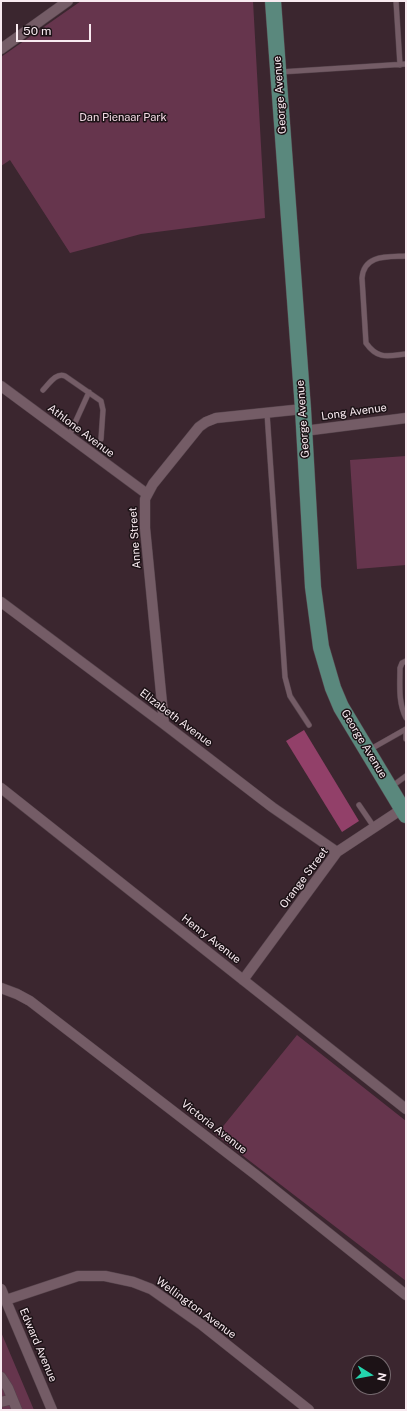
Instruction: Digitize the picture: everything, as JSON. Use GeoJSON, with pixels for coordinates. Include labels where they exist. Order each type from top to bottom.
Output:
{"type":"FeatureCollection","features":[{"type":"Feature","properties":{"kind":"main road","name":"George Avenue"},"geometry":{"type":"LineString","coordinates":[[273,1],[303,410],[313,587],[321,647],[333,688],[341,707],[404,812]]}},
{"type":"Feature","properties":{"kind":"street"},"geometry":{"type":"LineString","coordinates":[[1,49],[68,1]]}},
{"type":"Feature","properties":{"kind":"street","name":"Athlone Avenue"},"geometry":{"type":"LineString","coordinates":[[1,386],[147,494]]}},
{"type":"Feature","properties":{"kind":"street","name":"Anne Street"},"geometry":{"type":"LineString","coordinates":[[164,724],[145,528],[144,509],[147,494],[194,431],[202,424],[216,418],[303,410]]}},
{"type":"Feature","properties":{"kind":"street","name":"Long Avenue"},"geometry":{"type":"LineString","coordinates":[[304,431],[406,418]]}},
{"type":"Feature","properties":{"kind":"street","name":"Elizabeth Avenue"},"geometry":{"type":"LineString","coordinates":[[1,602],[272,807],[337,852]]}},
{"type":"Feature","properties":{"kind":"street","name":"Henry Avenue"},"geometry":{"type":"LineString","coordinates":[[1,788],[406,1110]]}},
{"type":"Feature","properties":{"kind":"street","name":"Orange Street"},"geometry":{"type":"LineString","coordinates":[[243,980],[337,852],[374,827],[404,812]]}},
{"type":"Feature","properties":{"kind":"street","name":"Victoria Avenue"},"geometry":{"type":"LineString","coordinates":[[1,988],[30,1001],[256,1175],[406,1295]]}},
{"type":"Feature","properties":{"kind":"street","name":"Wellington Avenue"},"geometry":{"type":"LineString","coordinates":[[3,1294],[78,1276],[105,1276],[143,1285],[152,1289],[202,1325],[309,1410]]}},
{"type":"Feature","properties":{"kind":"street","name":"Edward Avenue"},"geometry":{"type":"LineString","coordinates":[[3,1294],[52,1410]]}},
{"type":"Feature","properties":{"kind":"street"},"geometry":{"type":"LineString","coordinates":[[1,1377],[17,1410]]}},
{"type":"Feature","properties":{"kind":"street"},"geometry":{"type":"LineString","coordinates":[[1,1402],[12,1398]]}},
{"type":"Feature","properties":{"kind":"lane"},"geometry":{"type":"LineString","coordinates":[[396,1],[400,65]]}},
{"type":"Feature","properties":{"kind":"lane"},"geometry":{"type":"LineString","coordinates":[[279,72],[406,64]]}},
{"type":"Feature","properties":{"kind":"lane"},"geometry":{"type":"LineString","coordinates":[[406,256],[378,257],[373,259],[362,270],[362,278],[366,343],[372,351],[378,355],[386,356],[406,354]]}},
{"type":"Feature","properties":{"kind":"lane"},"geometry":{"type":"LineString","coordinates":[[43,390],[61,374],[102,401],[101,439]]}},
{"type":"Feature","properties":{"kind":"lane"},"geometry":{"type":"LineString","coordinates":[[68,436],[89,392]]}},
{"type":"Feature","properties":{"kind":"lane"},"geometry":{"type":"LineString","coordinates":[[267,413],[285,677],[290,696],[309,725]]}},
{"type":"Feature","properties":{"kind":"lane"},"geometry":{"type":"LineString","coordinates":[[406,661],[402,663],[400,668],[400,701],[401,708],[406,718]]}},
{"type":"Feature","properties":{"kind":"lane"},"geometry":{"type":"LineString","coordinates":[[368,751],[406,729]]}},
{"type":"Feature","properties":{"kind":"lane"},"geometry":{"type":"LineString","coordinates":[[406,729],[406,739]]}},
{"type":"Feature","properties":{"kind":"lane"},"geometry":{"type":"LineString","coordinates":[[390,788],[406,776]]}},
{"type":"Feature","properties":{"kind":"lane"},"geometry":{"type":"LineString","coordinates":[[359,805],[374,827]]}},
{"type":"Feature","properties":{"kind":"green space","name":"Dan Pienaar Park"},"geometry":{"type":"Polygon","coordinates":[[[81,1],[253,1],[265,218],[141,234],[70,253],[10,160],[1,166],[1,57],[81,1]]]}},
{"type":"Feature","properties":{"kind":"green space"},"geometry":{"type":"Polygon","coordinates":[[[406,456],[406,565],[357,569],[350,460],[406,456]]]}},
{"type":"Feature","properties":{"kind":"green space"},"geometry":{"type":"Polygon","coordinates":[[[297,1035],[406,1121],[406,1281],[216,1135],[297,1035]]]}},
{"type":"Feature","properties":{"kind":"green space"},"geometry":{"type":"Polygon","coordinates":[[[1,1332],[34,1410],[1,1410],[1,1332]]]}},
{"type":"Feature","properties":{"kind":"building"},"geometry":{"type":"Polygon","coordinates":[[[304,730],[359,821],[342,832],[286,741],[304,730]]]}}]}
